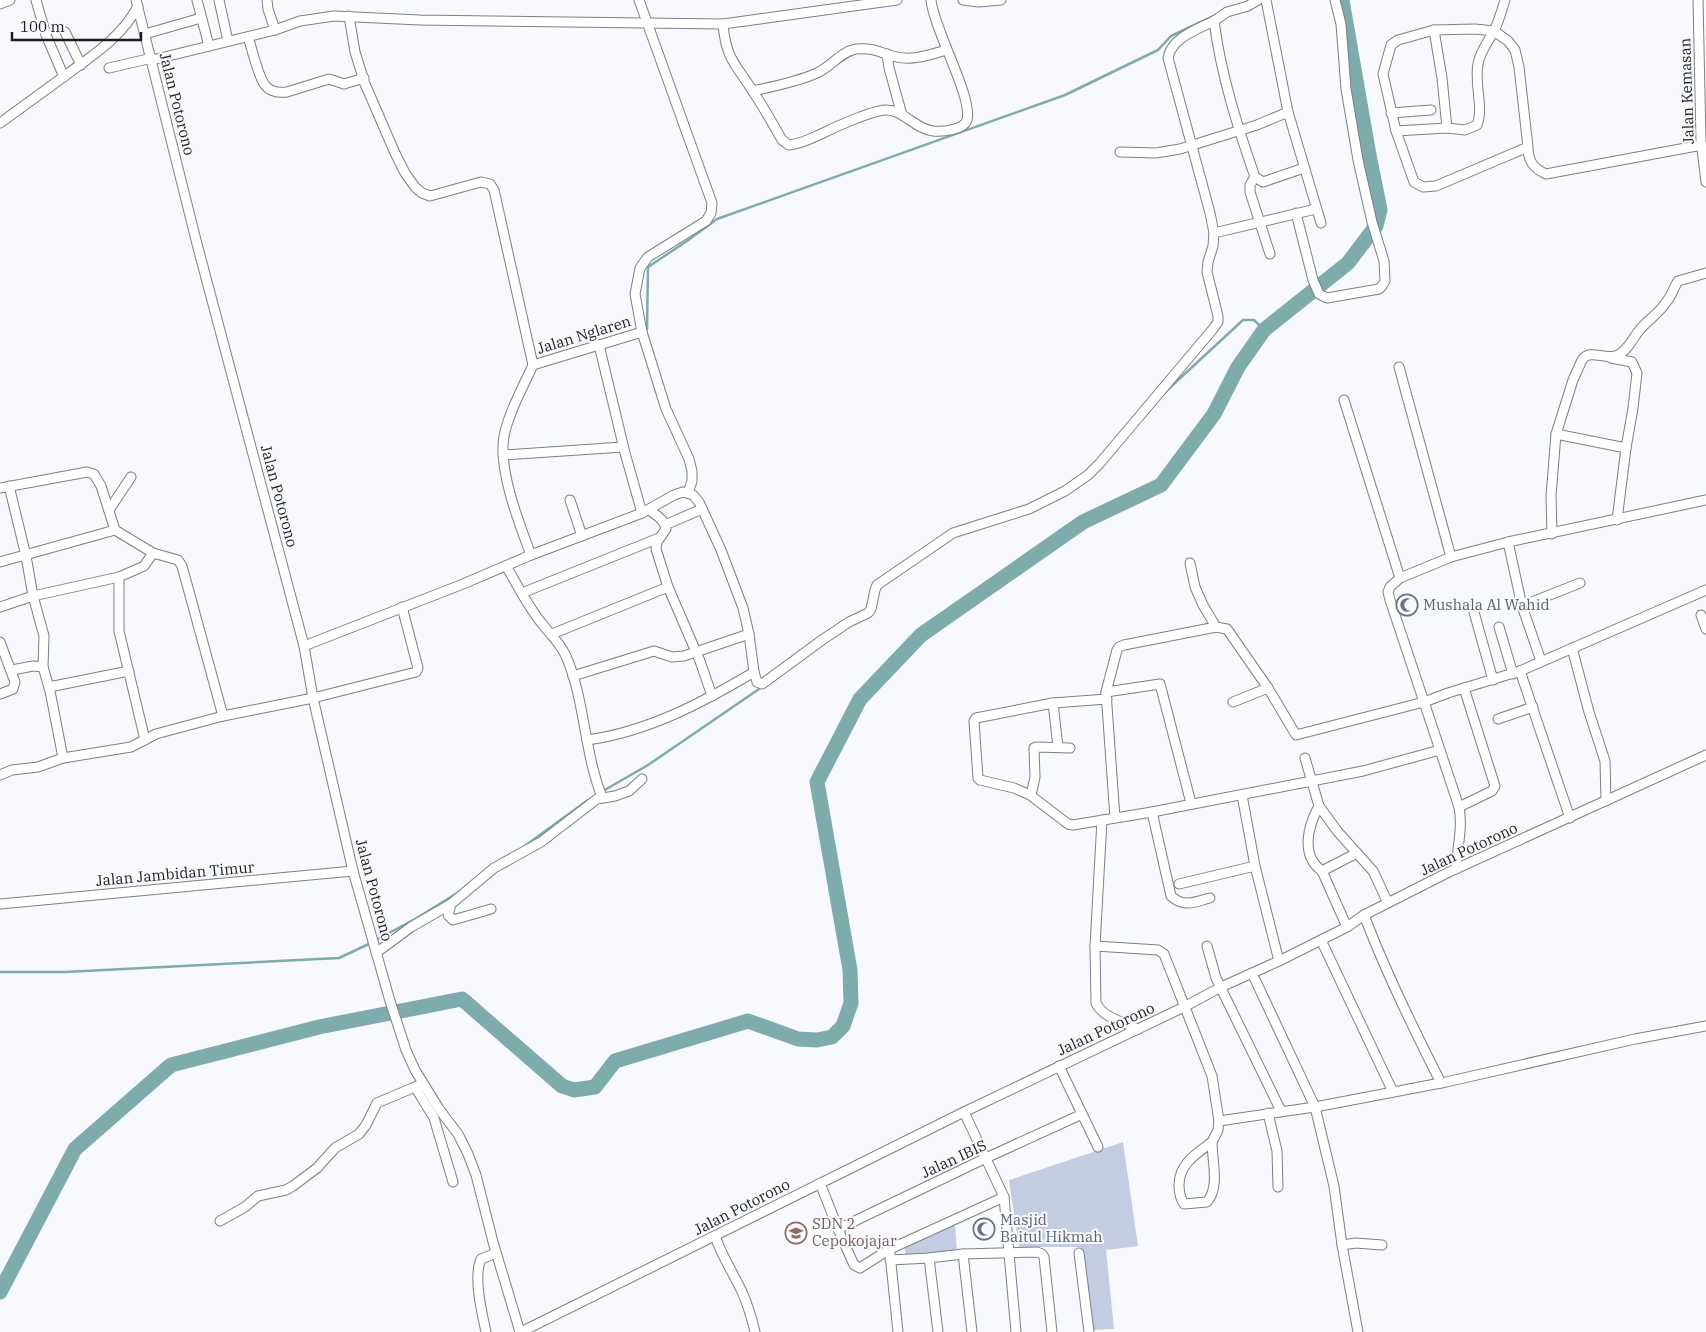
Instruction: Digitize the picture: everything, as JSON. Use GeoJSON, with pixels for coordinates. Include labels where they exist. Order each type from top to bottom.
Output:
{"type":"FeatureCollection","features":[{"type":"Feature","properties":{"kind":"street"},"geometry":{"type":"LineString","coordinates":[[0,4],[10,0]]}},
{"type":"Feature","properties":{"kind":"street"},"geometry":{"type":"LineString","coordinates":[[36,0],[46,35],[64,77]]}},
{"type":"Feature","properties":{"kind":"street"},"geometry":{"type":"LineString","coordinates":[[197,0],[209,46]]}},
{"type":"Feature","properties":{"kind":"street"},"geometry":{"type":"LineString","coordinates":[[219,0],[228,41]]}},
{"type":"Feature","properties":{"kind":"street"},"geometry":{"type":"LineString","coordinates":[[268,0],[268,9],[275,30]]}},
{"type":"Feature","properties":{"kind":"street","name":"Jalan Nglaren"},"geometry":{"type":"LineString","coordinates":[[530,555],[507,481],[503,455],[505,432],[533,364],[642,332],[635,294],[640,268],[648,257],[706,221],[711,213],[712,203],[646,24],[639,0]]}},
{"type":"Feature","properties":{"kind":"street"},"geometry":{"type":"LineString","coordinates":[[109,68],[209,46],[316,18],[349,16],[420,20],[723,24],[896,0]]}},
{"type":"Feature","properties":{"kind":"street"},"geometry":{"type":"LineString","coordinates":[[723,24],[724,42],[729,57],[753,91],[782,140],[789,145],[805,142],[820,134],[876,112],[887,110],[902,115],[916,125],[933,131],[958,128],[966,122],[968,114],[965,100],[937,22],[932,0]]}},
{"type":"Feature","properties":{"kind":"street"},"geometry":{"type":"LineString","coordinates":[[963,0],[1001,0]]}},
{"type":"Feature","properties":{"kind":"street"},"geometry":{"type":"LineString","coordinates":[[304,646],[530,555],[646,511],[683,492],[693,495],[702,509],[730,575],[743,608],[749,634],[754,672],[757,682],[762,684],[822,640],[868,613],[871,609],[877,585],[953,533],[1029,509],[1065,491],[1088,476],[1218,322],[1207,272],[1214,233],[1168,58],[1169,50],[1186,34],[1227,12],[1248,6],[1258,0]]}},
{"type":"Feature","properties":{"kind":"street"},"geometry":{"type":"LineString","coordinates":[[1266,0],[1288,112],[1320,223]]}},
{"type":"Feature","properties":{"kind":"street"},"geometry":{"type":"LineString","coordinates":[[1296,214],[1313,280],[1322,296],[1327,298],[1379,289],[1382,286],[1386,276],[1384,261],[1372,222],[1358,160],[1346,89],[1341,24],[1335,0]]}},
{"type":"Feature","properties":{"kind":"street"},"geometry":{"type":"LineString","coordinates":[[1396,131],[1447,128],[1465,130],[1477,125],[1480,117],[1476,77],[1478,62],[1484,47],[1494,31],[1505,0]]}},
{"type":"Feature","properties":{"kind":"street","name":"Jalan Kemasan"},"geometry":{"type":"LineString","coordinates":[[1698,0],[1703,150],[1706,182]]}},
{"type":"Feature","properties":{"kind":"street"},"geometry":{"type":"LineString","coordinates":[[0,123],[51,88],[121,32],[131,19],[137,3]]}},
{"type":"Feature","properties":{"kind":"street","name":"Jalan Potorono"},"geometry":{"type":"LineString","coordinates":[[137,3],[198,244],[304,646],[313,698],[354,871],[375,950],[396,1020],[419,1086],[458,1134],[468,1154],[476,1175],[496,1253],[526,1331],[820,1182],[1321,940],[1347,927],[1364,915],[1456,869],[1706,756]]}},
{"type":"Feature","properties":{"kind":"street"},"geometry":{"type":"LineString","coordinates":[[349,16],[356,52],[364,78],[405,174],[422,193],[430,196],[481,182],[490,184],[494,190],[533,364]]}},
{"type":"Feature","properties":{"kind":"street"},"geometry":{"type":"LineString","coordinates":[[145,34],[201,18]]}},
{"type":"Feature","properties":{"kind":"street"},"geometry":{"type":"LineString","coordinates":[[1214,20],[1227,91],[1255,177],[1263,182],[1304,168]]}},
{"type":"Feature","properties":{"kind":"street"},"geometry":{"type":"LineString","coordinates":[[1528,147],[1436,186],[1423,187],[1414,182],[1390,113],[1383,74],[1391,45],[1398,40],[1434,30],[1475,29],[1494,31],[1508,41],[1515,50],[1519,68],[1528,147],[1528,156],[1531,164],[1538,171],[1546,174],[1703,150]]}},
{"type":"Feature","properties":{"kind":"street"},"geometry":{"type":"LineString","coordinates":[[1434,30],[1442,78],[1447,128]]}},
{"type":"Feature","properties":{"kind":"street"},"geometry":{"type":"LineString","coordinates":[[65,32],[81,65]]}},
{"type":"Feature","properties":{"kind":"street"},"geometry":{"type":"LineString","coordinates":[[248,36],[264,84],[280,93],[330,79],[344,84],[364,78]]}},
{"type":"Feature","properties":{"kind":"street"},"geometry":{"type":"LineString","coordinates":[[753,91],[818,73],[840,56],[854,50],[866,48],[897,57],[909,58],[947,50]]}},
{"type":"Feature","properties":{"kind":"street"},"geometry":{"type":"LineString","coordinates":[[887,54],[902,115]]}},
{"type":"Feature","properties":{"kind":"street"},"geometry":{"type":"LineString","coordinates":[[1390,113],[1431,110]]}},
{"type":"Feature","properties":{"kind":"street"},"geometry":{"type":"LineString","coordinates":[[1120,152],[1156,153],[1180,149],[1239,131],[1288,112]]}},
{"type":"Feature","properties":{"kind":"street"},"geometry":{"type":"LineString","coordinates":[[1255,177],[1250,185],[1250,192],[1270,254]]}},
{"type":"Feature","properties":{"kind":"street"},"geometry":{"type":"LineString","coordinates":[[1214,233],[1316,209]]}},
{"type":"Feature","properties":{"kind":"street"},"geometry":{"type":"LineString","coordinates":[[1610,358],[1622,352],[1638,331],[1665,305],[1678,281],[1706,273]]}},
{"type":"Feature","properties":{"kind":"street"},"geometry":{"type":"LineString","coordinates":[[642,332],[666,409],[689,459],[692,481],[688,493]]}},
{"type":"Feature","properties":{"kind":"street"},"geometry":{"type":"LineString","coordinates":[[599,345],[623,447],[646,511],[659,517],[665,525],[666,529],[657,542],[656,549],[668,588],[696,651],[712,696]]}},
{"type":"Feature","properties":{"kind":"street"},"geometry":{"type":"LineString","coordinates":[[1552,534],[1551,496],[1556,434],[1573,380],[1584,357],[1591,354],[1632,362],[1636,368],[1634,408],[1626,448],[1617,520]]}},
{"type":"Feature","properties":{"kind":"street"},"geometry":{"type":"LineString","coordinates":[[1399,367],[1450,557]]}},
{"type":"Feature","properties":{"kind":"street"},"geometry":{"type":"LineString","coordinates":[[1344,400],[1400,578]]}},
{"type":"Feature","properties":{"kind":"street"},"geometry":{"type":"LineString","coordinates":[[1556,434],[1626,448]]}},
{"type":"Feature","properties":{"kind":"street"},"geometry":{"type":"LineString","coordinates":[[503,455],[623,447]]}},
{"type":"Feature","properties":{"kind":"street"},"geometry":{"type":"LineString","coordinates":[[63,758],[49,687],[43,667],[45,639],[26,556],[5,487],[87,472],[94,474],[98,479],[115,530],[153,553],[176,558],[181,562],[223,716]]}},
{"type":"Feature","properties":{"kind":"street"},"geometry":{"type":"LineString","coordinates":[[109,510],[131,477]]}},
{"type":"Feature","properties":{"kind":"street"},"geometry":{"type":"LineString","coordinates":[[570,500],[582,536]]}},
{"type":"Feature","properties":{"kind":"street"},"geometry":{"type":"LineString","coordinates":[[1456,869],[1461,820],[1459,807],[1388,592],[1390,587],[1400,578],[1450,557],[1508,542],[1706,500]]}},
{"type":"Feature","properties":{"kind":"street"},"geometry":{"type":"LineString","coordinates":[[665,525],[702,509]]}},
{"type":"Feature","properties":{"kind":"street"},"geometry":{"type":"LineString","coordinates":[[0,562],[115,530]]}},
{"type":"Feature","properties":{"kind":"street"},"geometry":{"type":"LineString","coordinates":[[522,593],[660,538]]}},
{"type":"Feature","properties":{"kind":"street"},"geometry":{"type":"LineString","coordinates":[[1508,542],[1522,606],[1541,662]]}},
{"type":"Feature","properties":{"kind":"street"},"geometry":{"type":"LineString","coordinates":[[0,607],[34,596],[119,577],[144,566],[153,553]]}},
{"type":"Feature","properties":{"kind":"street"},"geometry":{"type":"LineString","coordinates":[[1190,563],[1195,587],[1216,627]]}},
{"type":"Feature","properties":{"kind":"street"},"geometry":{"type":"LineString","coordinates":[[506,566],[542,624],[552,634],[565,655],[573,676],[601,794]]}},
{"type":"Feature","properties":{"kind":"street"},"geometry":{"type":"LineString","coordinates":[[119,577],[118,624],[145,740]]}},
{"type":"Feature","properties":{"kind":"street"},"geometry":{"type":"LineString","coordinates":[[1522,606],[1580,584]]}},
{"type":"Feature","properties":{"kind":"street"},"geometry":{"type":"LineString","coordinates":[[552,634],[668,588]]}},
{"type":"Feature","properties":{"kind":"street"},"geometry":{"type":"LineString","coordinates":[[1115,818],[1106,696],[1119,647],[1216,627],[1227,629],[1268,688],[1296,735],[1424,702],[1516,672],[1706,590]]}},
{"type":"Feature","properties":{"kind":"street"},"geometry":{"type":"LineString","coordinates":[[1472,605],[1493,680]]}},
{"type":"Feature","properties":{"kind":"street"},"geometry":{"type":"LineString","coordinates":[[0,775],[12,770],[38,767],[63,758],[131,747],[156,734],[223,716],[313,698],[417,671],[418,668],[402,607]]}},
{"type":"Feature","properties":{"kind":"street"},"geometry":{"type":"LineString","coordinates":[[1701,615],[1706,629]]}},
{"type":"Feature","properties":{"kind":"street"},"geometry":{"type":"LineString","coordinates":[[1499,627],[1516,672],[1533,708],[1570,818]]}},
{"type":"Feature","properties":{"kind":"street"},"geometry":{"type":"LineString","coordinates":[[573,676],[654,651],[672,657],[684,656],[749,634]]}},
{"type":"Feature","properties":{"kind":"street"},"geometry":{"type":"LineString","coordinates":[[0,642],[2,653],[12,670],[15,686],[10,691],[0,694]]}},
{"type":"Feature","properties":{"kind":"street"},"geometry":{"type":"LineString","coordinates":[[1572,648],[1589,712],[1605,761],[1606,801]]}},
{"type":"Feature","properties":{"kind":"street"},"geometry":{"type":"LineString","coordinates":[[12,670],[33,666],[43,667]]}},
{"type":"Feature","properties":{"kind":"street"},"geometry":{"type":"LineString","coordinates":[[49,687],[128,671]]}},
{"type":"Feature","properties":{"kind":"street"},"geometry":{"type":"LineString","coordinates":[[587,740],[641,728],[712,696],[754,672]]}},
{"type":"Feature","properties":{"kind":"street"},"geometry":{"type":"LineString","coordinates":[[1191,804],[1160,684],[1106,696],[1052,703],[976,718],[974,721],[978,778],[1014,788],[1030,795],[1068,824],[1073,825],[1152,812],[1363,771],[1440,750]]}},
{"type":"Feature","properties":{"kind":"street"},"geometry":{"type":"LineString","coordinates":[[1233,702],[1268,688]]}},
{"type":"Feature","properties":{"kind":"street"},"geometry":{"type":"LineString","coordinates":[[1459,807],[1492,790],[1495,786],[1464,688]]}},
{"type":"Feature","properties":{"kind":"street"},"geometry":{"type":"LineString","coordinates":[[1052,703],[1058,747]]}},
{"type":"Feature","properties":{"kind":"street"},"geometry":{"type":"LineString","coordinates":[[1498,718],[1533,708]]}},
{"type":"Feature","properties":{"kind":"street"},"geometry":{"type":"LineString","coordinates":[[1032,791],[1035,777],[1033,749],[1036,747],[1070,748]]}},
{"type":"Feature","properties":{"kind":"street"},"geometry":{"type":"LineString","coordinates":[[1305,758],[1319,806],[1338,832],[1372,871],[1388,903]]}},
{"type":"Feature","properties":{"kind":"street"},"geometry":{"type":"LineString","coordinates":[[601,794],[615,796],[628,791],[642,779]]}},
{"type":"Feature","properties":{"kind":"street"},"geometry":{"type":"LineString","coordinates":[[375,950],[451,904],[494,868],[541,842],[601,794]]}},
{"type":"Feature","properties":{"kind":"street"},"geometry":{"type":"LineString","coordinates":[[1242,795],[1278,961]]}},
{"type":"Feature","properties":{"kind":"street"},"geometry":{"type":"LineString","coordinates":[[1319,806],[1311,820],[1308,832],[1312,861],[1322,871],[1347,927]]}},
{"type":"Feature","properties":{"kind":"street"},"geometry":{"type":"LineString","coordinates":[[1152,812],[1171,896],[1178,902],[1186,904],[1210,898]]}},
{"type":"Feature","properties":{"kind":"street"},"geometry":{"type":"LineString","coordinates":[[1102,820],[1095,946],[1096,1004],[1105,1014],[1138,1029]]}},
{"type":"Feature","properties":{"kind":"street"},"geometry":{"type":"LineString","coordinates":[[1322,871],[1357,853]]}},
{"type":"Feature","properties":{"kind":"street"},"geometry":{"type":"LineString","coordinates":[[1179,884],[1256,866]]}},
{"type":"Feature","properties":{"kind":"street","name":"Jalan Jambidan Timur"},"geometry":{"type":"LineString","coordinates":[[0,904],[354,871]]}},
{"type":"Feature","properties":{"kind":"street"},"geometry":{"type":"LineString","coordinates":[[451,904],[448,914],[453,920],[491,909]]}},
{"type":"Feature","properties":{"kind":"street"},"geometry":{"type":"LineString","coordinates":[[1364,915],[1384,966],[1441,1082]]}},
{"type":"Feature","properties":{"kind":"street"},"geometry":{"type":"LineString","coordinates":[[1321,940],[1393,1092]]}},
{"type":"Feature","properties":{"kind":"street"},"geometry":{"type":"LineString","coordinates":[[1095,946],[1158,950],[1164,954],[1212,1076],[1219,1121],[1218,1130],[1212,1142],[1182,1167],[1179,1177],[1180,1194],[1184,1204],[1207,1202],[1212,1196],[1214,1181],[1212,1142]]}},
{"type":"Feature","properties":{"kind":"street"},"geometry":{"type":"LineString","coordinates":[[1207,946],[1216,978],[1281,1112]]}},
{"type":"Feature","properties":{"kind":"street"},"geometry":{"type":"LineString","coordinates":[[1252,973],[1315,1107],[1334,1186],[1342,1245],[1358,1332]]}},
{"type":"Feature","properties":{"kind":"street"},"geometry":{"type":"LineString","coordinates":[[1219,1121],[1315,1107],[1393,1092],[1531,1064],[1635,1039],[1706,1026]]}},
{"type":"Feature","properties":{"kind":"street"},"geometry":{"type":"LineString","coordinates":[[1059,1066],[1098,1147]]}},
{"type":"Feature","properties":{"kind":"street"},"geometry":{"type":"LineString","coordinates":[[220,1221],[245,1207],[258,1196],[286,1190],[293,1186],[317,1168],[335,1148],[359,1134],[366,1125],[377,1103],[419,1086],[434,1118],[454,1182]]}},
{"type":"Feature","properties":{"kind":"street"},"geometry":{"type":"LineString","coordinates":[[964,1112],[1004,1197],[1016,1332]]}},
{"type":"Feature","properties":{"kind":"street","name":"Jalan IBIS"},"geometry":{"type":"LineString","coordinates":[[838,1229],[1081,1113]]}},
{"type":"Feature","properties":{"kind":"street"},"geometry":{"type":"LineString","coordinates":[[1268,1113],[1277,1151],[1278,1188]]}},
{"type":"Feature","properties":{"kind":"street"},"geometry":{"type":"LineString","coordinates":[[820,1182],[838,1229],[857,1268],[862,1267],[890,1249],[1004,1197]]}},
{"type":"Feature","properties":{"kind":"street"},"geometry":{"type":"LineString","coordinates":[[716,1236],[719,1247],[751,1313],[755,1332]]}},
{"type":"Feature","properties":{"kind":"street"},"geometry":{"type":"LineString","coordinates":[[1342,1245],[1356,1243],[1382,1245]]}},
{"type":"Feature","properties":{"kind":"street"},"geometry":{"type":"LineString","coordinates":[[890,1249],[898,1332]]}},
{"type":"Feature","properties":{"kind":"street"},"geometry":{"type":"LineString","coordinates":[[890,1260],[963,1254],[1037,1252],[1042,1254],[1052,1332]]}},
{"type":"Feature","properties":{"kind":"street"},"geometry":{"type":"LineString","coordinates":[[486,1332],[479,1292],[479,1265],[481,1259],[496,1253]]}},
{"type":"Feature","properties":{"kind":"street"},"geometry":{"type":"LineString","coordinates":[[1079,1253],[1089,1332]]}},
{"type":"Feature","properties":{"kind":"street"},"geometry":{"type":"LineString","coordinates":[[963,1254],[972,1332]]}},
{"type":"Feature","properties":{"kind":"street"},"geometry":{"type":"LineString","coordinates":[[929,1258],[938,1332]]}},
{"type":"Feature","properties":{"kind":"shaded area"},"geometry":{"type":"Polygon","coordinates":[[[1123,1142],[1138,1246],[1106,1250],[1114,1329],[1093,1330],[1081,1247],[1019,1247],[1009,1180],[1123,1142]]]}},
{"type":"Feature","properties":{"kind":"shaded area"},"geometry":{"type":"Polygon","coordinates":[[[955,1225],[957,1252],[906,1256],[904,1245],[955,1225]]]}},
{"type":"Feature","properties":{"kind":"waterway"},"geometry":{"type":"LineString","coordinates":[[0,1292],[75,1149],[171,1065],[319,1027],[462,999],[562,1086],[574,1090],[595,1087],[615,1061],[748,1021],[798,1039],[817,1040],[832,1037],[843,1026],[851,1003],[850,970],[817,782],[860,699],[921,635],[1083,522],[1161,485],[1214,414],[1238,367],[1264,330],[1348,263],[1376,226],[1380,210],[1342,0]]}},
{"type":"Feature","properties":{"kind":"waterway"},"geometry":{"type":"LineString","coordinates":[[647,329],[648,267],[717,219],[1065,95],[1158,50],[1171,36],[1218,14]]}},
{"type":"Feature","properties":{"kind":"waterway"},"geometry":{"type":"LineString","coordinates":[[1163,394],[1243,320],[1254,320],[1264,330]]}},
{"type":"Feature","properties":{"kind":"waterway"},"geometry":{"type":"LineString","coordinates":[[603,791],[648,765],[762,687]]}},
{"type":"Feature","properties":{"kind":"waterway"},"geometry":{"type":"LineString","coordinates":[[522,848],[588,800]]}},
{"type":"Feature","properties":{"kind":"waterway"},"geometry":{"type":"LineString","coordinates":[[376,940],[417,918],[462,890]]}},
{"type":"Feature","properties":{"kind":"waterway"},"geometry":{"type":"LineString","coordinates":[[0,972],[65,972],[339,958],[371,943]]}},
{"type":"Feature","properties":{"kind":"place","name":"Mushala Al Wahid"},"geometry":{"type":"Point","coordinates":[1407,605]}},
{"type":"Feature","properties":{"kind":"place","name":"Masjid Baitul Hikmah"},"geometry":{"type":"Point","coordinates":[984,1229]}},
{"type":"Feature","properties":{"kind":"place","name":"SDN 2 Cepokojajar"},"geometry":{"type":"Point","coordinates":[796,1233]}}]}
